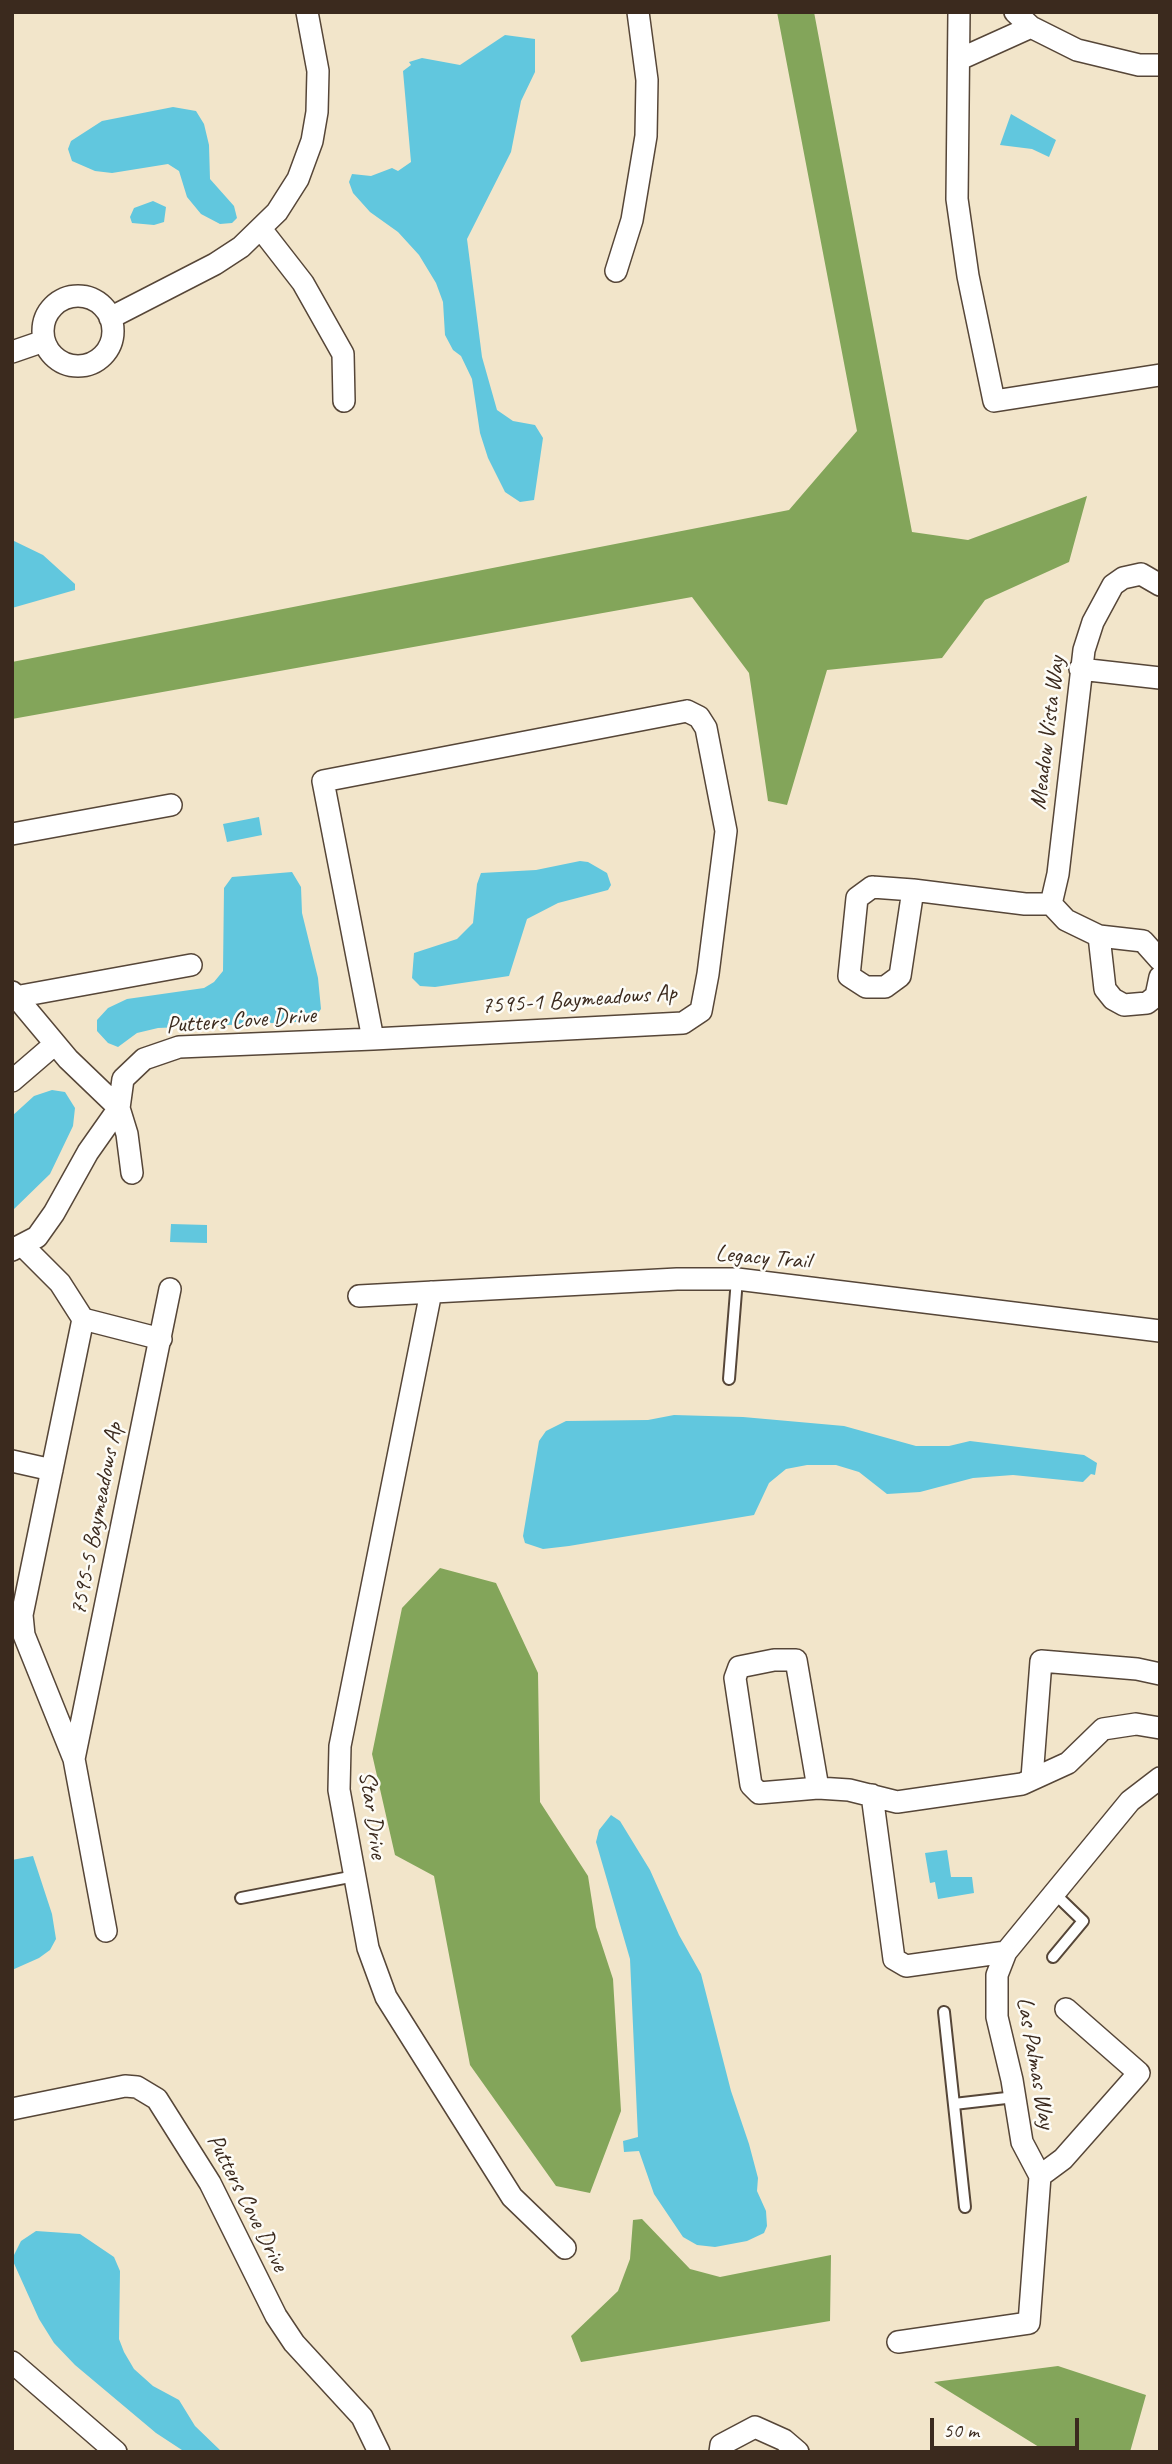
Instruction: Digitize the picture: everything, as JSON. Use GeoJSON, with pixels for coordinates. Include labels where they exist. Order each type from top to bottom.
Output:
{"type":"FeatureCollection","features":[{"type":"Feature","properties":{"kind":"street"},"geometry":{"type":"LineString","coordinates":[[110,318],[215,264],[261,229],[277,212],[298,179],[312,141],[318,71],[307,12]]}},
{"type":"Feature","properties":{"kind":"street"},"geometry":{"type":"LineString","coordinates":[[616,271],[632,220],[646,136],[647,80],[638,12]]}},
{"type":"Feature","properties":{"kind":"street"},"geometry":{"type":"LineString","coordinates":[[959,12],[957,199],[968,276],[994,401],[1160,375]]}},
{"type":"Feature","properties":{"kind":"street"},"geometry":{"type":"LineString","coordinates":[[1015,12],[1031,27],[1077,50],[1159,69]]}},
{"type":"Feature","properties":{"kind":"street"},"geometry":{"type":"LineString","coordinates":[[960,59],[1031,27]]}},
{"type":"Feature","properties":{"kind":"street"},"geometry":{"type":"LineString","coordinates":[[261,229],[303,283],[343,354],[344,401]]}},
{"type":"Feature","properties":{"kind":"street"},"geometry":{"type":"LineString","coordinates":[[84,297],[95,301],[110,318],[111,341],[107,351],[89,364],[67,364],[57,359],[44,341],[44,322],[54,306],[62,300],[84,297]]}},
{"type":"Feature","properties":{"kind":"street"},"geometry":{"type":"LineString","coordinates":[[12,352],[44,341]]}},
{"type":"Feature","properties":{"kind":"street","name":"Meadow Vista Way"},"geometry":{"type":"LineString","coordinates":[[1051,904],[1058,874],[1080,668],[1093,622],[1113,585],[1123,578],[1142,573],[1160,584]]}},
{"type":"Feature","properties":{"kind":"street"},"geometry":{"type":"LineString","coordinates":[[1080,668],[1160,678]]}},
{"type":"Feature","properties":{"kind":"street","name":"7595-1 Baymeadows Ap"},"geometry":{"type":"LineString","coordinates":[[687,711],[699,717],[706,727],[726,831],[701,1011],[683,1023],[373,1039],[323,781],[687,711]]}},
{"type":"Feature","properties":{"kind":"street"},"geometry":{"type":"LineString","coordinates":[[12,834],[171,805]]}},
{"type":"Feature","properties":{"kind":"street"},"geometry":{"type":"LineString","coordinates":[[913,890],[900,976],[886,987],[866,987],[849,976],[857,898],[872,887],[913,890],[1051,904],[1066,920],[1099,936],[1143,942],[1160,960]]}},
{"type":"Feature","properties":{"kind":"street"},"geometry":{"type":"LineString","coordinates":[[1099,936],[1105,989],[1113,999],[1124,1006],[1147,1003],[1156,996],[1160,977]]}},
{"type":"Feature","properties":{"kind":"street"},"geometry":{"type":"LineString","coordinates":[[13,995],[191,964]]}},
{"type":"Feature","properties":{"kind":"street"},"geometry":{"type":"LineString","coordinates":[[13,995],[55,1045],[119,1108],[127,1134],[132,1173]]}},
{"type":"Feature","properties":{"kind":"street","name":"Putters Cove Drive"},"geometry":{"type":"LineString","coordinates":[[17,1247],[37,1237],[54,1213],[88,1152],[119,1108],[123,1079],[145,1059],[160,1051],[179,1047],[373,1039]]}},
{"type":"Feature","properties":{"kind":"street"},"geometry":{"type":"LineString","coordinates":[[12,1081],[55,1045]]}},
{"type":"Feature","properties":{"kind":"street"},"geometry":{"type":"LineString","coordinates":[[17,1247],[60,1283],[83,1319],[161,1339]]}},
{"type":"Feature","properties":{"kind":"street","name":"Legacy Trail"},"geometry":{"type":"LineString","coordinates":[[359,1296],[677,1279],[737,1279],[1160,1331]]}},
{"type":"Feature","properties":{"kind":"street","name":"7595-5 Baymeadows Ap"},"geometry":{"type":"LineString","coordinates":[[74,1759],[170,1289]]}},
{"type":"Feature","properties":{"kind":"street","name":"Star Drive"},"geometry":{"type":"LineString","coordinates":[[431,1292],[340,1746],[339,1790],[368,1948],[387,1997],[512,2197],[565,2248]]}},
{"type":"Feature","properties":{"kind":"street"},"geometry":{"type":"LineString","coordinates":[[83,1319],[22,1615],[24,1636],[74,1759],[106,1931]]}},
{"type":"Feature","properties":{"kind":"street"},"geometry":{"type":"LineString","coordinates":[[12,1461],[52,1470]]}},
{"type":"Feature","properties":{"kind":"street"},"geometry":{"type":"LineString","coordinates":[[818,1788],[796,1660],[739,1667],[735,1678],[751,1785],[759,1793],[818,1788],[872,1795],[897,1802],[1022,1784],[1068,1763],[1102,1729],[1136,1724],[1160,1728]]}},
{"type":"Feature","properties":{"kind":"street"},"geometry":{"type":"LineString","coordinates":[[1032,1778],[1041,1661],[1137,1669],[1160,1674]]}},
{"type":"Feature","properties":{"kind":"street","name":"Las Palmas Way"},"geometry":{"type":"LineString","coordinates":[[1040,2176],[1022,2142],[995,1995],[997,1975],[1006,1952],[1130,1801],[1160,1779]]}},
{"type":"Feature","properties":{"kind":"street"},"geometry":{"type":"LineString","coordinates":[[872,1795],[894,1959],[906,1966],[1006,1952]]}},
{"type":"Feature","properties":{"kind":"street"},"geometry":{"type":"LineString","coordinates":[[898,2342],[1029,2323],[1040,2176],[1063,2159],[1139,2073],[1066,2009]]}},
{"type":"Feature","properties":{"kind":"street","name":"Putters Cove Drive"},"geometry":{"type":"LineString","coordinates":[[12,2109],[125,2086],[137,2087],[157,2099],[210,2183],[276,2316],[294,2343],[362,2417],[379,2452]]}},
{"type":"Feature","properties":{"kind":"street"},"geometry":{"type":"LineString","coordinates":[[12,2362],[116,2452]]}},
{"type":"Feature","properties":{"kind":"street"},"geometry":{"type":"LineString","coordinates":[[720,2452],[721,2445],[755,2427],[784,2440],[798,2452]]}},
{"type":"Feature","properties":{"kind":"lane"},"geometry":{"type":"LineString","coordinates":[[729,1379],[737,1279]]}},
{"type":"Feature","properties":{"kind":"lane"},"geometry":{"type":"LineString","coordinates":[[241,1898],[355,1876]]}},
{"type":"Feature","properties":{"kind":"lane"},"geometry":{"type":"LineString","coordinates":[[1053,1958],[1083,1922],[1054,1893]]}},
{"type":"Feature","properties":{"kind":"lane"},"geometry":{"type":"LineString","coordinates":[[943,2012],[965,2207]]}},
{"type":"Feature","properties":{"kind":"lane"},"geometry":{"type":"LineString","coordinates":[[954,2104],[1015,2097]]}},
{"type":"Feature","properties":{"kind":"green space"},"geometry":{"type":"Polygon","coordinates":[[[777,12],[814,12],[912,532],[968,540],[1087,496],[1069,562],[985,600],[942,658],[827,670],[787,805],[768,801],[749,673],[692,597],[12,719],[12,662],[789,510],[857,431],[777,12]]]}},
{"type":"Feature","properties":{"kind":"green space"},"geometry":{"type":"Polygon","coordinates":[[[440,1568],[496,1583],[538,1673],[540,1802],[588,1876],[596,1927],[613,1979],[621,2111],[590,2193],[556,2186],[470,2065],[434,1876],[395,1855],[372,1754],[402,1608],[440,1568]]]}},
{"type":"Feature","properties":{"kind":"green space"},"geometry":{"type":"Polygon","coordinates":[[[642,2219],[690,2269],[720,2277],[831,2255],[830,2321],[581,2362],[571,2336],[618,2291],[630,2259],[633,2220],[642,2219]]]}},
{"type":"Feature","properties":{"kind":"green space"},"geometry":{"type":"Polygon","coordinates":[[[1058,2366],[1146,2395],[1130,2452],[1047,2452],[934,2382],[1058,2366]]]}},
{"type":"Feature","properties":{"kind":"water"},"geometry":{"type":"Polygon","coordinates":[[[505,35],[535,39],[535,72],[521,101],[511,152],[467,239],[482,357],[497,410],[513,421],[535,425],[543,438],[534,500],[520,502],[505,492],[488,458],[480,433],[472,379],[461,356],[453,350],[445,335],[443,302],[436,283],[419,255],[398,232],[370,212],[353,193],[349,182],[352,174],[371,176],[392,168],[398,171],[411,162],[403,71],[411,65],[409,62],[422,58],[460,65],[505,35]]]}},
{"type":"Feature","properties":{"kind":"water"},"geometry":{"type":"Polygon","coordinates":[[[173,107],[196,111],[204,124],[209,145],[210,179],[234,206],[237,218],[232,223],[220,224],[201,214],[187,197],[179,171],[168,164],[112,173],[95,171],[72,161],[68,149],[71,141],[102,121],[173,107]]]}},
{"type":"Feature","properties":{"kind":"water"},"geometry":{"type":"Polygon","coordinates":[[[1011,114],[1056,140],[1049,157],[1032,149],[1000,145],[1011,114]]]}},
{"type":"Feature","properties":{"kind":"water"},"geometry":{"type":"Polygon","coordinates":[[[153,201],[166,207],[164,222],[154,225],[132,223],[130,217],[134,208],[153,201]]]}},
{"type":"Feature","properties":{"kind":"water"},"geometry":{"type":"Polygon","coordinates":[[[12,540],[43,555],[75,584],[75,590],[12,608],[12,540]]]}},
{"type":"Feature","properties":{"kind":"water"},"geometry":{"type":"Polygon","coordinates":[[[259,817],[262,835],[227,842],[223,824],[259,817]]]}},
{"type":"Feature","properties":{"kind":"water"},"geometry":{"type":"Polygon","coordinates":[[[580,861],[588,862],[607,873],[611,885],[608,890],[558,903],[527,919],[509,976],[435,987],[420,986],[412,978],[414,953],[457,939],[473,923],[477,884],[481,873],[536,870],[580,861]]]}},
{"type":"Feature","properties":{"kind":"water"},"geometry":{"type":"Polygon","coordinates":[[[292,872],[301,887],[302,913],[318,978],[321,1009],[315,1017],[296,1022],[158,1028],[137,1033],[118,1047],[108,1043],[97,1031],[97,1020],[108,1008],[127,999],[204,988],[214,982],[223,971],[224,888],[232,877],[292,872]]]}},
{"type":"Feature","properties":{"kind":"water"},"geometry":{"type":"Polygon","coordinates":[[[52,1090],[65,1092],[75,1108],[73,1126],[50,1174],[12,1211],[12,1116],[34,1096],[52,1090]]]}},
{"type":"Feature","properties":{"kind":"water"},"geometry":{"type":"Polygon","coordinates":[[[171,1224],[207,1225],[207,1243],[170,1242],[171,1224]]]}},
{"type":"Feature","properties":{"kind":"water"},"geometry":{"type":"Polygon","coordinates":[[[674,1415],[743,1417],[844,1426],[916,1446],[949,1446],[970,1441],[1084,1455],[1097,1463],[1095,1475],[1091,1474],[1083,1482],[1013,1475],[973,1478],[920,1492],[887,1494],[859,1472],[836,1465],[807,1465],[786,1469],[769,1483],[754,1515],[569,1546],[543,1549],[525,1543],[523,1536],[539,1441],[546,1431],[566,1421],[648,1420],[674,1415]]]}},
{"type":"Feature","properties":{"kind":"water"},"geometry":{"type":"Polygon","coordinates":[[[611,1815],[620,1821],[650,1870],[679,1935],[701,1974],[731,2091],[758,2178],[757,2191],[766,2211],[767,2226],[764,2233],[747,2241],[715,2247],[697,2245],[683,2237],[654,2194],[639,2151],[624,2152],[623,2141],[638,2137],[630,1959],[596,1842],[599,1830],[611,1815]]]}},
{"type":"Feature","properties":{"kind":"water"},"geometry":{"type":"Polygon","coordinates":[[[947,1850],[951,1877],[972,1877],[974,1893],[938,1899],[935,1882],[930,1883],[925,1853],[947,1850]]]}},
{"type":"Feature","properties":{"kind":"water"},"geometry":{"type":"Polygon","coordinates":[[[33,1856],[52,1914],[56,1939],[50,1950],[39,1958],[12,1970],[12,1860],[33,1856]]]}},
{"type":"Feature","properties":{"kind":"water"},"geometry":{"type":"Polygon","coordinates":[[[36,2231],[80,2234],[114,2257],[120,2271],[119,2339],[124,2352],[134,2369],[153,2386],[179,2400],[195,2426],[222,2452],[185,2452],[156,2433],[75,2365],[54,2343],[39,2319],[12,2259],[21,2241],[36,2231]]]}}]}
